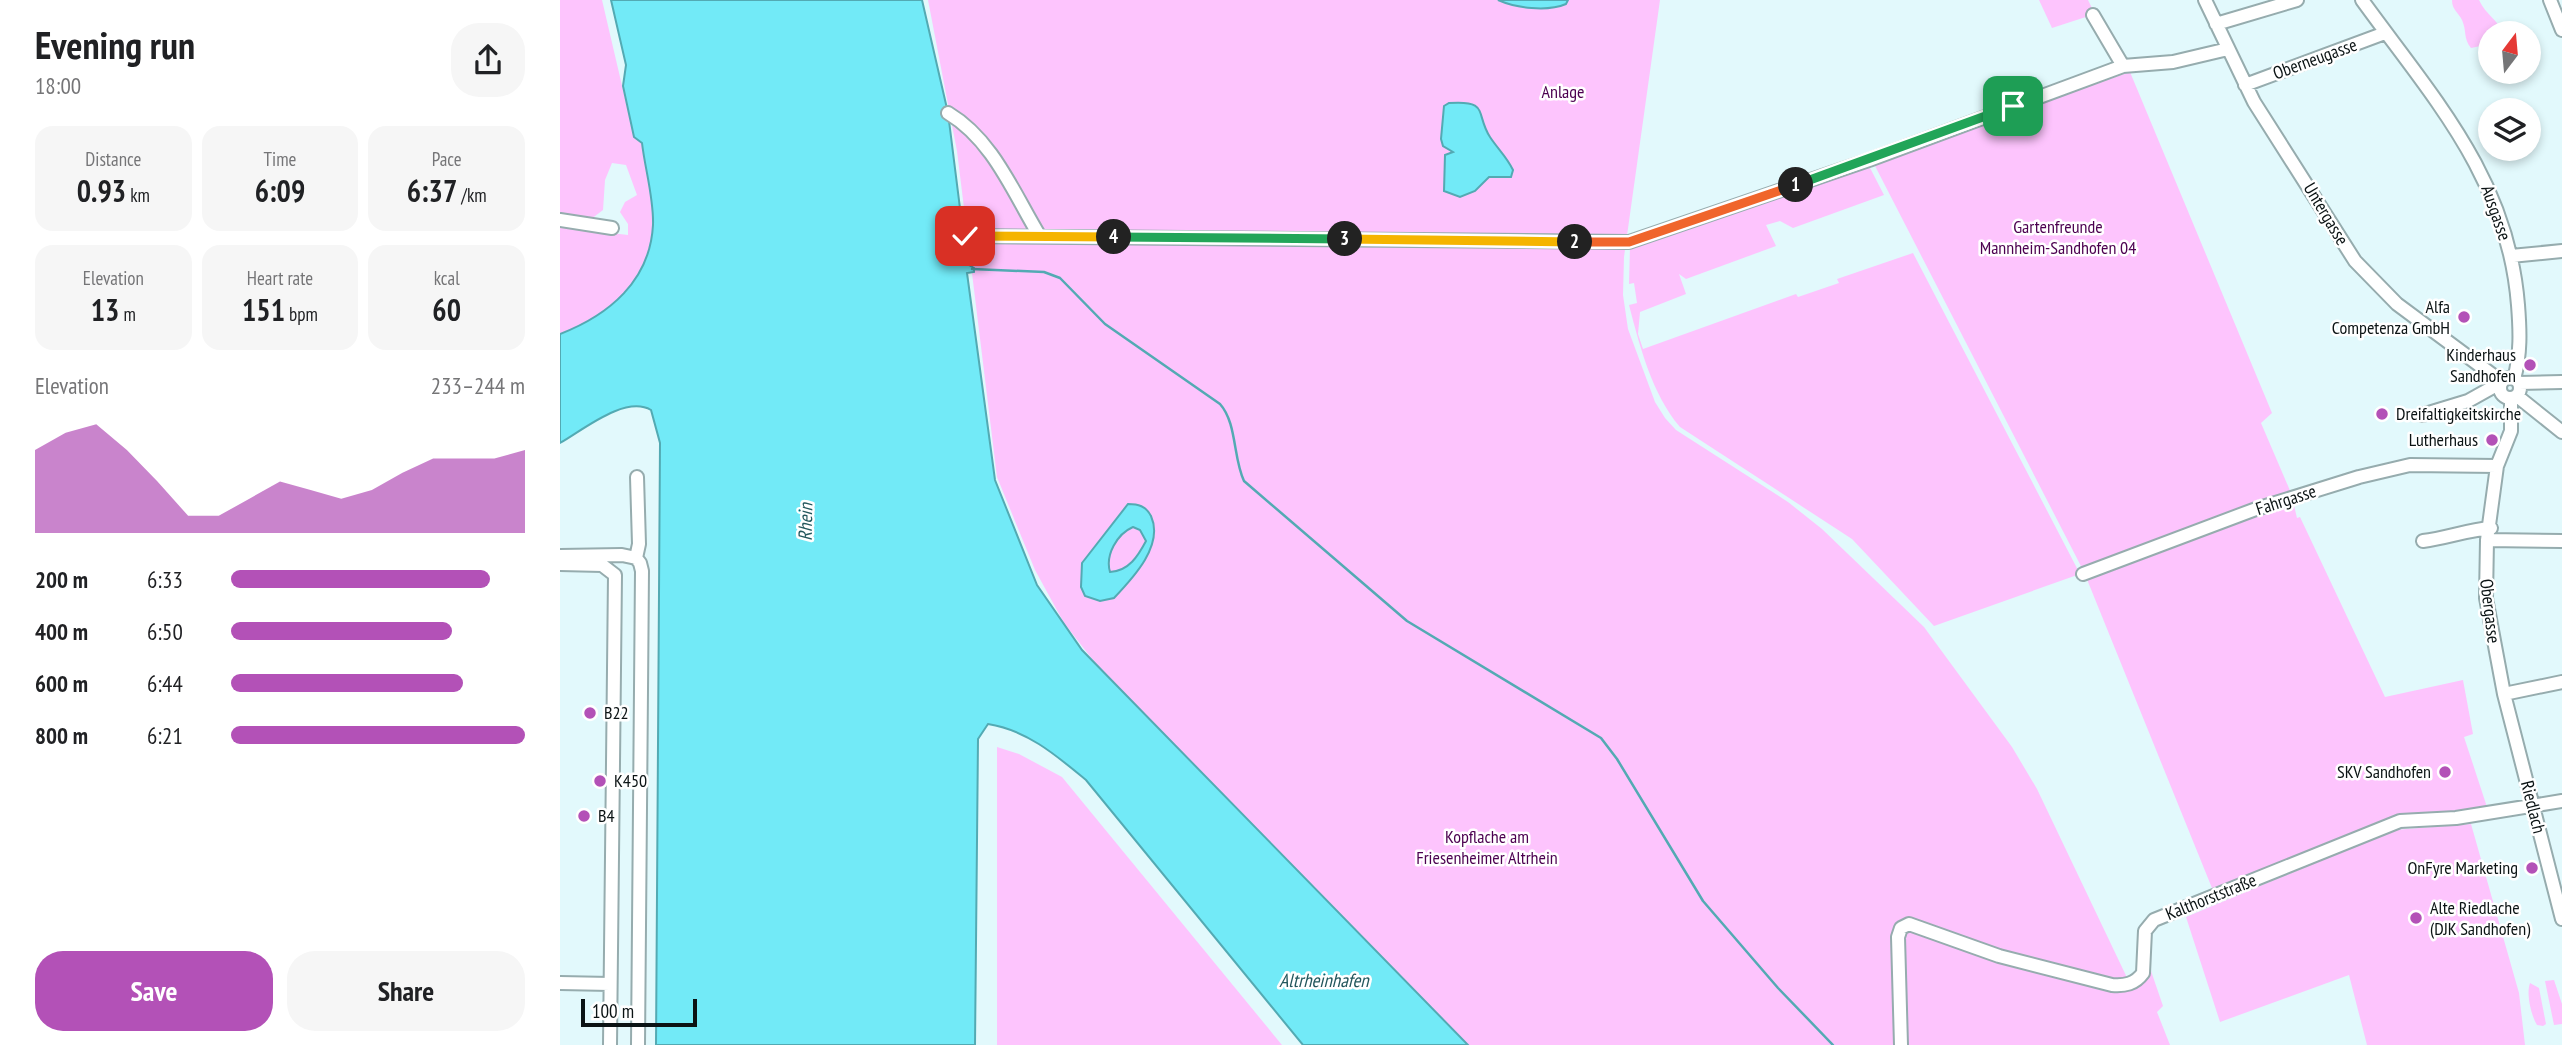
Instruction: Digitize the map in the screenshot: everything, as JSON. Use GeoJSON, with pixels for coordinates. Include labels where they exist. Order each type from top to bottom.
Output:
{"type":"FeatureCollection","features":[{"type":"Feature","properties":{"kind":"street","name":"Untergasse"},"geometry":{"type":"LineString","coordinates":[[2205,0],[2245,85],[2355,261],[2397,304],[2513,388],[2562,432]]}},
{"type":"Feature","properties":{"kind":"street"},"geometry":{"type":"LineString","coordinates":[[2216,24],[2297,0]]}},
{"type":"Feature","properties":{"kind":"street","name":"Ausgasse"},"geometry":{"type":"LineString","coordinates":[[2362,0],[2450,118],[2479,166],[2511,257],[2520,340],[2513,388]]}},
{"type":"Feature","properties":{"kind":"street"},"geometry":{"type":"LineString","coordinates":[[2550,0],[2562,30]]}},
{"type":"Feature","properties":{"kind":"street"},"geometry":{"type":"LineString","coordinates":[[2093,15],[2123,66]]}},
{"type":"Feature","properties":{"kind":"street","name":"Oberneugasse"},"geometry":{"type":"LineString","coordinates":[[2245,85],[2385,33]]}},
{"type":"Feature","properties":{"kind":"street"},"geometry":{"type":"LineString","coordinates":[[965,236],[1629,242],[1870,160],[2123,66],[2173,62],[2228,49]]}},
{"type":"Feature","properties":{"kind":"street"},"geometry":{"type":"LineString","coordinates":[[948,113],[970,128],[987,148],[1039,235]]}},
{"type":"Feature","properties":{"kind":"street"},"geometry":{"type":"LineString","coordinates":[[560,220],[612,228]]}},
{"type":"Feature","properties":{"kind":"street"},"geometry":{"type":"LineString","coordinates":[[2511,257],[2562,251]]}},
{"type":"Feature","properties":{"kind":"street"},"geometry":{"type":"LineString","coordinates":[[2422,415],[2513,388],[2562,382]]}},
{"type":"Feature","properties":{"kind":"street","name":"Obergasse"},"geometry":{"type":"LineString","coordinates":[[2504,694],[2486,597],[2489,534],[2497,466],[2511,431],[2513,388]]}},
{"type":"Feature","properties":{"kind":"street","name":"Fahrgasse"},"geometry":{"type":"LineString","coordinates":[[2083,574],[2256,509],[2359,477],[2410,465],[2497,466]]}},
{"type":"Feature","properties":{"kind":"street"},"geometry":{"type":"LineString","coordinates":[[637,477],[639,544],[636,558],[642,571],[638,1045]]}},
{"type":"Feature","properties":{"kind":"street"},"geometry":{"type":"LineString","coordinates":[[2423,541],[2453,538],[2466,530],[2562,541]]}},
{"type":"Feature","properties":{"kind":"street"},"geometry":{"type":"LineString","coordinates":[[560,555],[622,555],[636,558]]}},
{"type":"Feature","properties":{"kind":"street"},"geometry":{"type":"LineString","coordinates":[[560,564],[602,565],[615,575],[610,1045]]}},
{"type":"Feature","properties":{"kind":"street"},"geometry":{"type":"LineString","coordinates":[[2504,694],[2562,682]]}},
{"type":"Feature","properties":{"kind":"street","name":"Riedlach"},"geometry":{"type":"LineString","coordinates":[[2504,694],[2562,919]]}},
{"type":"Feature","properties":{"kind":"street","name":"Kalthorststraße"},"geometry":{"type":"LineString","coordinates":[[1900,1045],[1898,937],[1901,928],[1909,924],[1999,956],[2123,986],[2143,973],[2145,931],[2154,920],[2400,821],[2456,818],[2562,801]]}},
{"type":"Feature","properties":{"kind":"street"},"geometry":{"type":"LineString","coordinates":[[560,983],[610,984]]}},
{"type":"Feature","properties":{"kind":"green space"},"geometry":{"type":"Polygon","coordinates":[[[560,0],[602,0],[634,137],[642,143],[651,194],[653,225],[644,263],[624,293],[595,317],[560,334],[560,0]],[[612,163],[605,180],[603,210],[578,229],[628,235],[628,224],[620,212],[625,202],[637,195],[626,165],[612,163]]]}},
{"type":"Feature","properties":{"kind":"green space"},"geometry":{"type":"Polygon","coordinates":[[[928,0],[1660,0],[1624,257],[1623,295],[1628,329],[1655,402],[1676,430],[1788,502],[1822,529],[1924,627],[2012,747],[2037,789],[2131,986],[2144,978],[2150,968],[2163,1006],[2157,1012],[2170,1045],[1468,1045],[1096,664],[1064,623],[1035,570],[997,477],[957,151],[928,0]]]}},
{"type":"Feature","properties":{"kind":"green space"},"geometry":{"type":"Polygon","coordinates":[[[2039,0],[2088,0],[2095,14],[2052,28],[2039,0]]]}},
{"type":"Feature","properties":{"kind":"green space"},"geometry":{"type":"Polygon","coordinates":[[[2452,0],[2479,0],[2495,21],[2478,21],[2478,47],[2471,48],[2462,20],[2452,0]]]}},
{"type":"Feature","properties":{"kind":"green space","name":"Gartenfreunde Mannheim-Sandhofen 04"},"geometry":{"type":"Polygon","coordinates":[[[2130,72],[2272,413],[2261,423],[2291,493],[2297,518],[2300,517],[2385,697],[2463,680],[2473,734],[2464,737],[2487,807],[2462,814],[2400,818],[2214,893],[2084,572],[1873,162],[2130,72]]]}},
{"type":"Feature","properties":{"kind":"green space"},"geometry":{"type":"Polygon","coordinates":[[[1868,164],[1884,195],[1793,228],[1780,221],[1766,225],[1776,246],[1686,279],[1679,274],[1686,294],[1640,312],[1638,334],[1643,349],[1796,294],[1798,297],[1839,283],[1837,279],[1913,253],[2080,574],[1934,626],[1852,539],[1680,427],[1654,385],[1643,353],[1629,305],[1637,303],[1634,283],[1629,284],[1630,247],[1868,164]]]}},
{"type":"Feature","properties":{"kind":"green space"},"geometry":{"type":"Polygon","coordinates":[[[997,747],[1019,754],[1062,777],[1282,1045],[997,1045],[997,747]]]}},
{"type":"Feature","properties":{"kind":"green space","name":"Alte Riedlache (DJK Sandhofen)"},"geometry":{"type":"Polygon","coordinates":[[[2471,824],[2519,993],[2525,1045],[2367,1045],[2349,975],[2220,1022],[2186,917],[2394,830],[2471,824]]]}},
{"type":"Feature","properties":{"kind":"green space"},"geometry":{"type":"Polygon","coordinates":[[[2554,980],[2562,1004],[2562,1024],[2554,1025],[2545,981],[2554,980]]]}},
{"type":"Feature","properties":{"kind":"green space"},"geometry":{"type":"Polygon","coordinates":[[[2530,983],[2539,988],[2546,1024],[2543,1026],[2537,1025],[2531,1010],[2530,983]]]}},
{"type":"Feature","properties":{"kind":"water"},"geometry":{"type":"Polygon","coordinates":[[[611,0],[922,0],[948,113],[967,264],[974,268],[974,272],[967,273],[995,480],[1037,585],[1082,650],[1468,1045],[1303,1045],[1086,780],[1053,753],[1028,738],[988,724],[978,739],[975,1045],[656,1045],[660,443],[651,410],[629,407],[604,416],[560,443],[560,334],[595,317],[624,293],[644,263],[653,225],[651,194],[642,143],[634,137],[623,86],[626,65],[611,0]]]}},
{"type":"Feature","properties":{"kind":"water"},"geometry":{"type":"Polygon","coordinates":[[[1498,0],[1568,0],[1566,4],[1541,8],[1522,7],[1498,0]]]}},
{"type":"Feature","properties":{"kind":"water"},"geometry":{"type":"Polygon","coordinates":[[[1449,103],[1476,106],[1490,137],[1513,170],[1511,177],[1489,177],[1475,191],[1460,197],[1444,191],[1445,155],[1453,152],[1443,146],[1441,139],[1444,106],[1449,103]]]}},
{"type":"Feature","properties":{"kind":"water"},"geometry":{"type":"Polygon","coordinates":[[[1128,504],[1135,504],[1147,510],[1154,527],[1150,549],[1138,570],[1114,598],[1100,601],[1085,596],[1081,587],[1082,563],[1128,504]],[[1133,527],[1117,540],[1109,559],[1110,572],[1123,569],[1136,557],[1146,541],[1140,530],[1133,527]]]}},
{"type":"Feature","properties":{"kind":"waterway"},"geometry":{"type":"LineString","coordinates":[[972,269],[1044,272],[1060,278],[1105,324],[1220,404],[1229,421],[1244,481],[1407,621],[1601,738],[1617,759],[1703,901],[1778,988],[1833,1045]]}},
{"type":"Feature","properties":{"kind":"place","name":"Alfa Competenza GmbH"},"geometry":{"type":"Point","coordinates":[2464,317]}},
{"type":"Feature","properties":{"kind":"place","name":"Kinderhaus Sandhofen"},"geometry":{"type":"Point","coordinates":[2530,365]}},
{"type":"Feature","properties":{"kind":"place","name":"Dreifaltigkeitskirche"},"geometry":{"type":"Point","coordinates":[2382,414]}},
{"type":"Feature","properties":{"kind":"place","name":"Lutherhaus"},"geometry":{"type":"Point","coordinates":[2492,440]}},
{"type":"Feature","properties":{"kind":"place","name":"B22"},"geometry":{"type":"Point","coordinates":[590,713]}},
{"type":"Feature","properties":{"kind":"place","name":"SKV Sandhofen"},"geometry":{"type":"Point","coordinates":[2445,772]}},
{"type":"Feature","properties":{"kind":"place","name":"K450"},"geometry":{"type":"Point","coordinates":[600,781]}},
{"type":"Feature","properties":{"kind":"place","name":"B4"},"geometry":{"type":"Point","coordinates":[584,816]}},
{"type":"Feature","properties":{"kind":"place","name":"OnFyre Marketing"},"geometry":{"type":"Point","coordinates":[2532,868]}},
{"type":"Feature","properties":{"kind":"place","name":"Alte Riedlache (DJK Sandhofen)"},"geometry":{"type":"Point","coordinates":[2416,918]}},
{"type":"Feature","properties":{"kind":"route"},"geometry":{"type":"LineString","coordinates":[[965,236],[1629,242],[1870,160],[2013,106]]}},
{"type":"Feature","properties":{"kind":"park label","name":"Anlage"},"geometry":{"type":"Point","coordinates":[1563,92]}},
{"type":"Feature","properties":{"kind":"park label","name":"Kopflache am Friesenheimer Altrhein"},"geometry":{"type":"Point","coordinates":[1487,847]}},
{"type":"Feature","properties":{"kind":"water label","name":"Rhein"},"geometry":{"type":"Point","coordinates":[805,522]}},
{"type":"Feature","properties":{"kind":"water label","name":"Altrheinhafen"},"geometry":{"type":"Point","coordinates":[1324,980]}}]}
